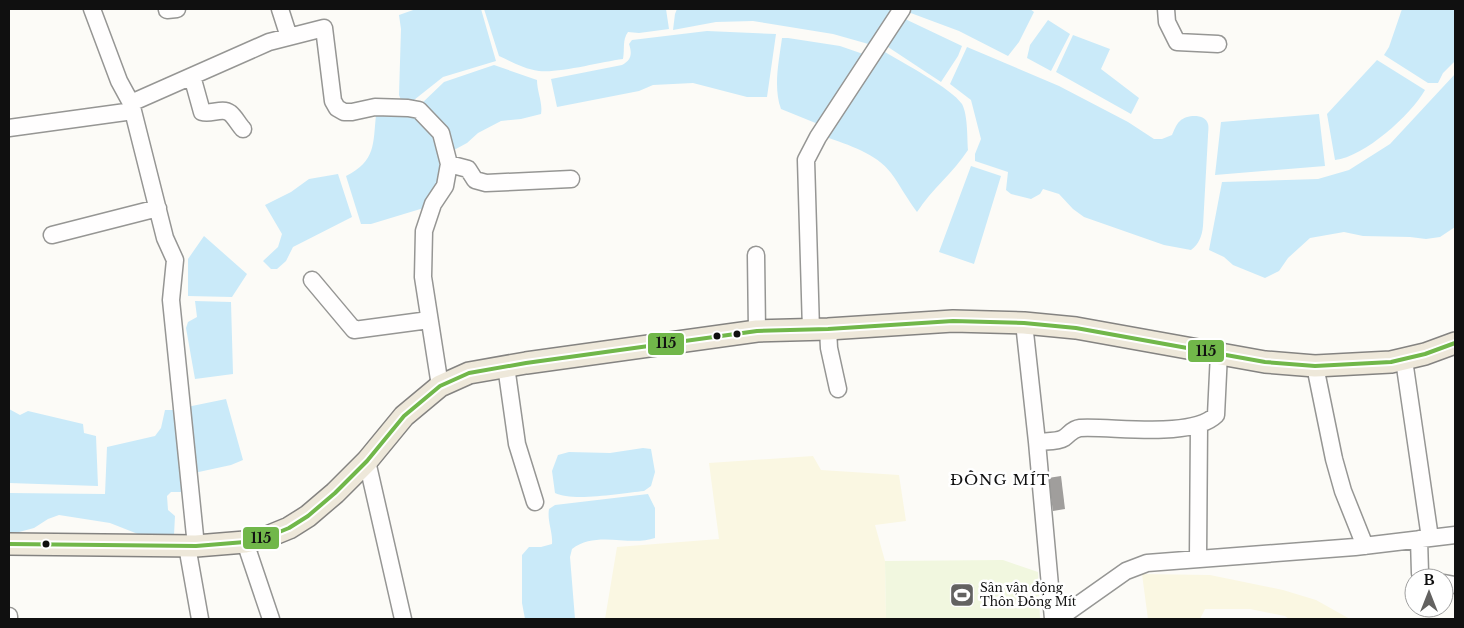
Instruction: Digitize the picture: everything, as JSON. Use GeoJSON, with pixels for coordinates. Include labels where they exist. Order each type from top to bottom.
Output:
{"type":"FeatureCollection","features":[{"type":"Feature","properties":{"kind":"main road"},"geometry":{"type":"LineString","coordinates":[[9,544],[192,546],[245,542],[267,537],[288,528],[308,516],[335,493],[367,461],[404,416],[440,386],[469,373],[506,366],[757,331],[953,321],[1024,323],[1076,328],[1265,362],[1315,366],[1369,364],[1404,360],[1455,343]]}},
{"type":"Feature","properties":{"kind":"street"},"geometry":{"type":"LineString","coordinates":[[92,9],[119,81],[132,107],[165,238],[175,260],[171,300],[200,619]]}},
{"type":"Feature","properties":{"kind":"street"},"geometry":{"type":"LineString","coordinates":[[280,9],[289,36]]}},
{"type":"Feature","properties":{"kind":"street"},"geometry":{"type":"LineString","coordinates":[[838,388],[829,348],[820,329],[806,160],[818,137],[902,9]]}},
{"type":"Feature","properties":{"kind":"street"},"geometry":{"type":"LineString","coordinates":[[1166,9],[1167,22],[1178,42],[1218,44]]}},
{"type":"Feature","properties":{"kind":"street"},"geometry":{"type":"LineString","coordinates":[[9,128],[132,107],[192,76],[269,42],[324,28],[333,101],[337,108],[344,112],[375,107],[419,110],[441,133],[449,164],[445,186],[433,204],[424,231],[423,278],[440,386]]}},
{"type":"Feature","properties":{"kind":"street"},"geometry":{"type":"LineString","coordinates":[[192,76],[202,112],[209,114],[224,110],[231,113],[243,129]]}},
{"type":"Feature","properties":{"kind":"street"},"geometry":{"type":"LineString","coordinates":[[449,164],[468,169],[475,180],[486,183],[571,179]]}},
{"type":"Feature","properties":{"kind":"street"},"geometry":{"type":"LineString","coordinates":[[52,235],[158,208]]}},
{"type":"Feature","properties":{"kind":"street"},"geometry":{"type":"LineString","coordinates":[[756,255],[757,331]]}},
{"type":"Feature","properties":{"kind":"street"},"geometry":{"type":"LineString","coordinates":[[312,280],[354,330],[429,320]]}},
{"type":"Feature","properties":{"kind":"street"},"geometry":{"type":"LineString","coordinates":[[1024,323],[1053,619]]}},
{"type":"Feature","properties":{"kind":"street"},"geometry":{"type":"LineString","coordinates":[[1037,442],[1063,439],[1069,432],[1077,428],[1162,430],[1199,425],[1210,421],[1216,415],[1219,353]]}},
{"type":"Feature","properties":{"kind":"street"},"geometry":{"type":"LineString","coordinates":[[1404,360],[1425,538],[1421,568]]}},
{"type":"Feature","properties":{"kind":"street"},"geometry":{"type":"LineString","coordinates":[[506,366],[517,444],[535,502]]}},
{"type":"Feature","properties":{"kind":"street"},"geometry":{"type":"LineString","coordinates":[[1315,366],[1334,459],[1343,491],[1366,546]]}},
{"type":"Feature","properties":{"kind":"street"},"geometry":{"type":"LineString","coordinates":[[1198,559],[1199,425]]}},
{"type":"Feature","properties":{"kind":"street"},"geometry":{"type":"LineString","coordinates":[[367,461],[403,619]]}},
{"type":"Feature","properties":{"kind":"street"},"geometry":{"type":"LineString","coordinates":[[1058,619],[1126,571],[1147,563],[1366,546],[1455,535]]}},
{"type":"Feature","properties":{"kind":"street"},"geometry":{"type":"LineString","coordinates":[[245,542],[271,619]]}},
{"type":"Feature","properties":{"kind":"shaded area"},"geometry":{"type":"Polygon","coordinates":[[[813,456],[821,470],[899,475],[906,521],[875,525],[885,561],[886,619],[605,619],[617,547],[719,539],[709,463],[813,456]]]}},
{"type":"Feature","properties":{"kind":"shaded area"},"geometry":{"type":"Polygon","coordinates":[[[1142,574],[1210,575],[1283,590],[1316,600],[1350,619],[1289,619],[1285,616],[1250,609],[1205,609],[1200,619],[1148,619],[1142,574]]]}},
{"type":"Feature","properties":{"kind":"green space","name":"Sân vận động Thôn Đồng Mít"},"geometry":{"type":"Polygon","coordinates":[[[1003,560],[1038,572],[1040,619],[886,619],[885,561],[1003,560]]]}},
{"type":"Feature","properties":{"kind":"water"},"geometry":{"type":"Polygon","coordinates":[[[416,9],[481,9],[496,61],[443,77],[414,100],[401,100],[399,95],[401,29],[399,15],[416,9]]]}},
{"type":"Feature","properties":{"kind":"water"},"geometry":{"type":"Polygon","coordinates":[[[484,9],[666,9],[669,29],[639,33],[628,32],[624,41],[623,59],[569,69],[539,71],[523,67],[499,56],[484,9]]]}},
{"type":"Feature","properties":{"kind":"water"},"geometry":{"type":"Polygon","coordinates":[[[677,9],[895,9],[872,45],[833,34],[753,21],[716,22],[673,30],[677,9]]]}},
{"type":"Feature","properties":{"kind":"water"},"geometry":{"type":"Polygon","coordinates":[[[910,9],[1030,9],[1034,12],[1019,42],[1008,56],[959,31],[908,12],[910,9]]]}},
{"type":"Feature","properties":{"kind":"water"},"geometry":{"type":"Polygon","coordinates":[[[1402,9],[1455,9],[1455,61],[1443,73],[1438,83],[1428,83],[1384,55],[1389,47],[1402,9]]]}},
{"type":"Feature","properties":{"kind":"water"},"geometry":{"type":"Polygon","coordinates":[[[903,18],[962,46],[958,56],[941,82],[888,47],[903,18]]]}},
{"type":"Feature","properties":{"kind":"water"},"geometry":{"type":"Polygon","coordinates":[[[1048,20],[1070,34],[1051,71],[1027,58],[1030,45],[1048,20]]]}},
{"type":"Feature","properties":{"kind":"water"},"geometry":{"type":"Polygon","coordinates":[[[707,31],[776,34],[767,97],[747,97],[693,83],[653,85],[639,91],[557,107],[551,79],[622,65],[629,59],[631,50],[629,44],[632,40],[707,31]]]}},
{"type":"Feature","properties":{"kind":"water"},"geometry":{"type":"Polygon","coordinates":[[[1073,35],[1110,49],[1101,69],[1139,98],[1131,114],[1056,72],[1073,35]]]}},
{"type":"Feature","properties":{"kind":"water"},"geometry":{"type":"Polygon","coordinates":[[[782,38],[840,46],[866,55],[818,124],[781,109],[777,83],[782,38]]]}},
{"type":"Feature","properties":{"kind":"water"},"geometry":{"type":"Polygon","coordinates":[[[967,47],[1059,86],[1128,122],[1154,139],[1162,139],[1172,135],[1179,122],[1186,117],[1195,116],[1206,120],[1208,128],[1203,226],[1201,236],[1196,245],[1191,250],[1164,245],[1084,217],[1073,209],[1059,194],[1043,189],[1040,194],[1031,199],[1011,194],[1006,190],[1008,172],[975,161],[975,154],[981,139],[971,100],[950,84],[967,47]]]}},
{"type":"Feature","properties":{"kind":"water"},"geometry":{"type":"Polygon","coordinates":[[[881,52],[885,52],[948,91],[962,104],[964,109],[968,150],[917,212],[891,173],[878,160],[861,150],[826,137],[881,52]]]}},
{"type":"Feature","properties":{"kind":"water"},"geometry":{"type":"Polygon","coordinates":[[[1377,60],[1425,90],[1409,111],[1386,133],[1359,151],[1335,160],[1327,114],[1377,60]]]}},
{"type":"Feature","properties":{"kind":"water"},"geometry":{"type":"Polygon","coordinates":[[[494,65],[537,80],[541,114],[501,121],[478,133],[467,143],[454,150],[420,105],[444,82],[494,65]]]}},
{"type":"Feature","properties":{"kind":"water"},"geometry":{"type":"Polygon","coordinates":[[[1455,74],[1455,227],[1440,237],[1426,239],[1363,236],[1344,232],[1310,238],[1288,258],[1279,271],[1265,278],[1233,265],[1224,257],[1209,250],[1222,182],[1318,179],[1349,170],[1390,144],[1455,74]]]}},
{"type":"Feature","properties":{"kind":"water"},"geometry":{"type":"Polygon","coordinates":[[[1319,114],[1325,166],[1215,175],[1221,122],[1319,114]]]}},
{"type":"Feature","properties":{"kind":"water"},"geometry":{"type":"Polygon","coordinates":[[[376,115],[417,115],[434,134],[443,169],[427,207],[371,224],[361,224],[346,176],[356,170],[368,158],[373,143],[376,115]]]}},
{"type":"Feature","properties":{"kind":"water"},"geometry":{"type":"Polygon","coordinates":[[[971,166],[1001,176],[974,264],[939,252],[971,166]]]}},
{"type":"Feature","properties":{"kind":"water"},"geometry":{"type":"Polygon","coordinates":[[[338,174],[352,217],[293,247],[286,261],[277,269],[271,269],[263,261],[278,247],[282,234],[265,205],[291,192],[309,179],[338,174]]]}},
{"type":"Feature","properties":{"kind":"water"},"geometry":{"type":"Polygon","coordinates":[[[204,236],[247,274],[232,297],[188,296],[188,259],[204,236]]]}},
{"type":"Feature","properties":{"kind":"water"},"geometry":{"type":"Polygon","coordinates":[[[195,301],[231,302],[233,374],[195,379],[186,328],[188,322],[197,317],[195,301]]]}},
{"type":"Feature","properties":{"kind":"water"},"geometry":{"type":"Polygon","coordinates":[[[226,399],[243,460],[231,465],[194,473],[187,407],[226,399]]]}},
{"type":"Feature","properties":{"kind":"water"},"geometry":{"type":"Polygon","coordinates":[[[9,409],[20,415],[28,411],[83,424],[84,433],[96,436],[98,486],[9,483],[9,409]]]}},
{"type":"Feature","properties":{"kind":"water"},"geometry":{"type":"Polygon","coordinates":[[[165,410],[177,410],[182,492],[171,492],[167,496],[168,510],[175,516],[174,535],[143,536],[110,523],[59,515],[48,519],[34,528],[19,532],[9,532],[9,493],[105,494],[107,447],[155,436],[161,428],[165,410]]]}},
{"type":"Feature","properties":{"kind":"water"},"geometry":{"type":"Polygon","coordinates":[[[643,448],[651,449],[655,472],[651,486],[644,491],[586,497],[563,496],[555,493],[552,471],[558,455],[569,452],[610,453],[643,448]]]}},
{"type":"Feature","properties":{"kind":"water"},"geometry":{"type":"Polygon","coordinates":[[[648,494],[655,508],[655,538],[635,541],[592,541],[582,543],[572,549],[570,557],[575,619],[525,619],[522,603],[522,555],[529,547],[541,547],[552,544],[549,509],[555,505],[648,494]]]}},
{"type":"Feature","properties":{"kind":"building"},"geometry":{"type":"Polygon","coordinates":[[[1061,476],[1065,509],[1053,511],[1048,478],[1061,476]]]}},
{"type":"Feature","properties":{"kind":"transit line","name":"115"},"geometry":{"type":"LineString","coordinates":[[9,544],[196,546],[245,542],[267,537],[289,528],[308,516],[335,493],[367,461],[404,416],[440,386],[469,373],[526,363],[757,331],[828,329],[953,321],[1024,323],[1076,328],[1265,362],[1315,366],[1391,362],[1425,354],[1455,343]]}},
{"type":"Feature","properties":{"kind":"place","name":"Sân vận động Thôn Đồng Mít"},"geometry":{"type":"Point","coordinates":[962,595]}},
{"type":"Feature","properties":{"kind":"district","name":"ĐỒNG MÍT"},"geometry":{"type":"Point","coordinates":[1000,480]}}]}
